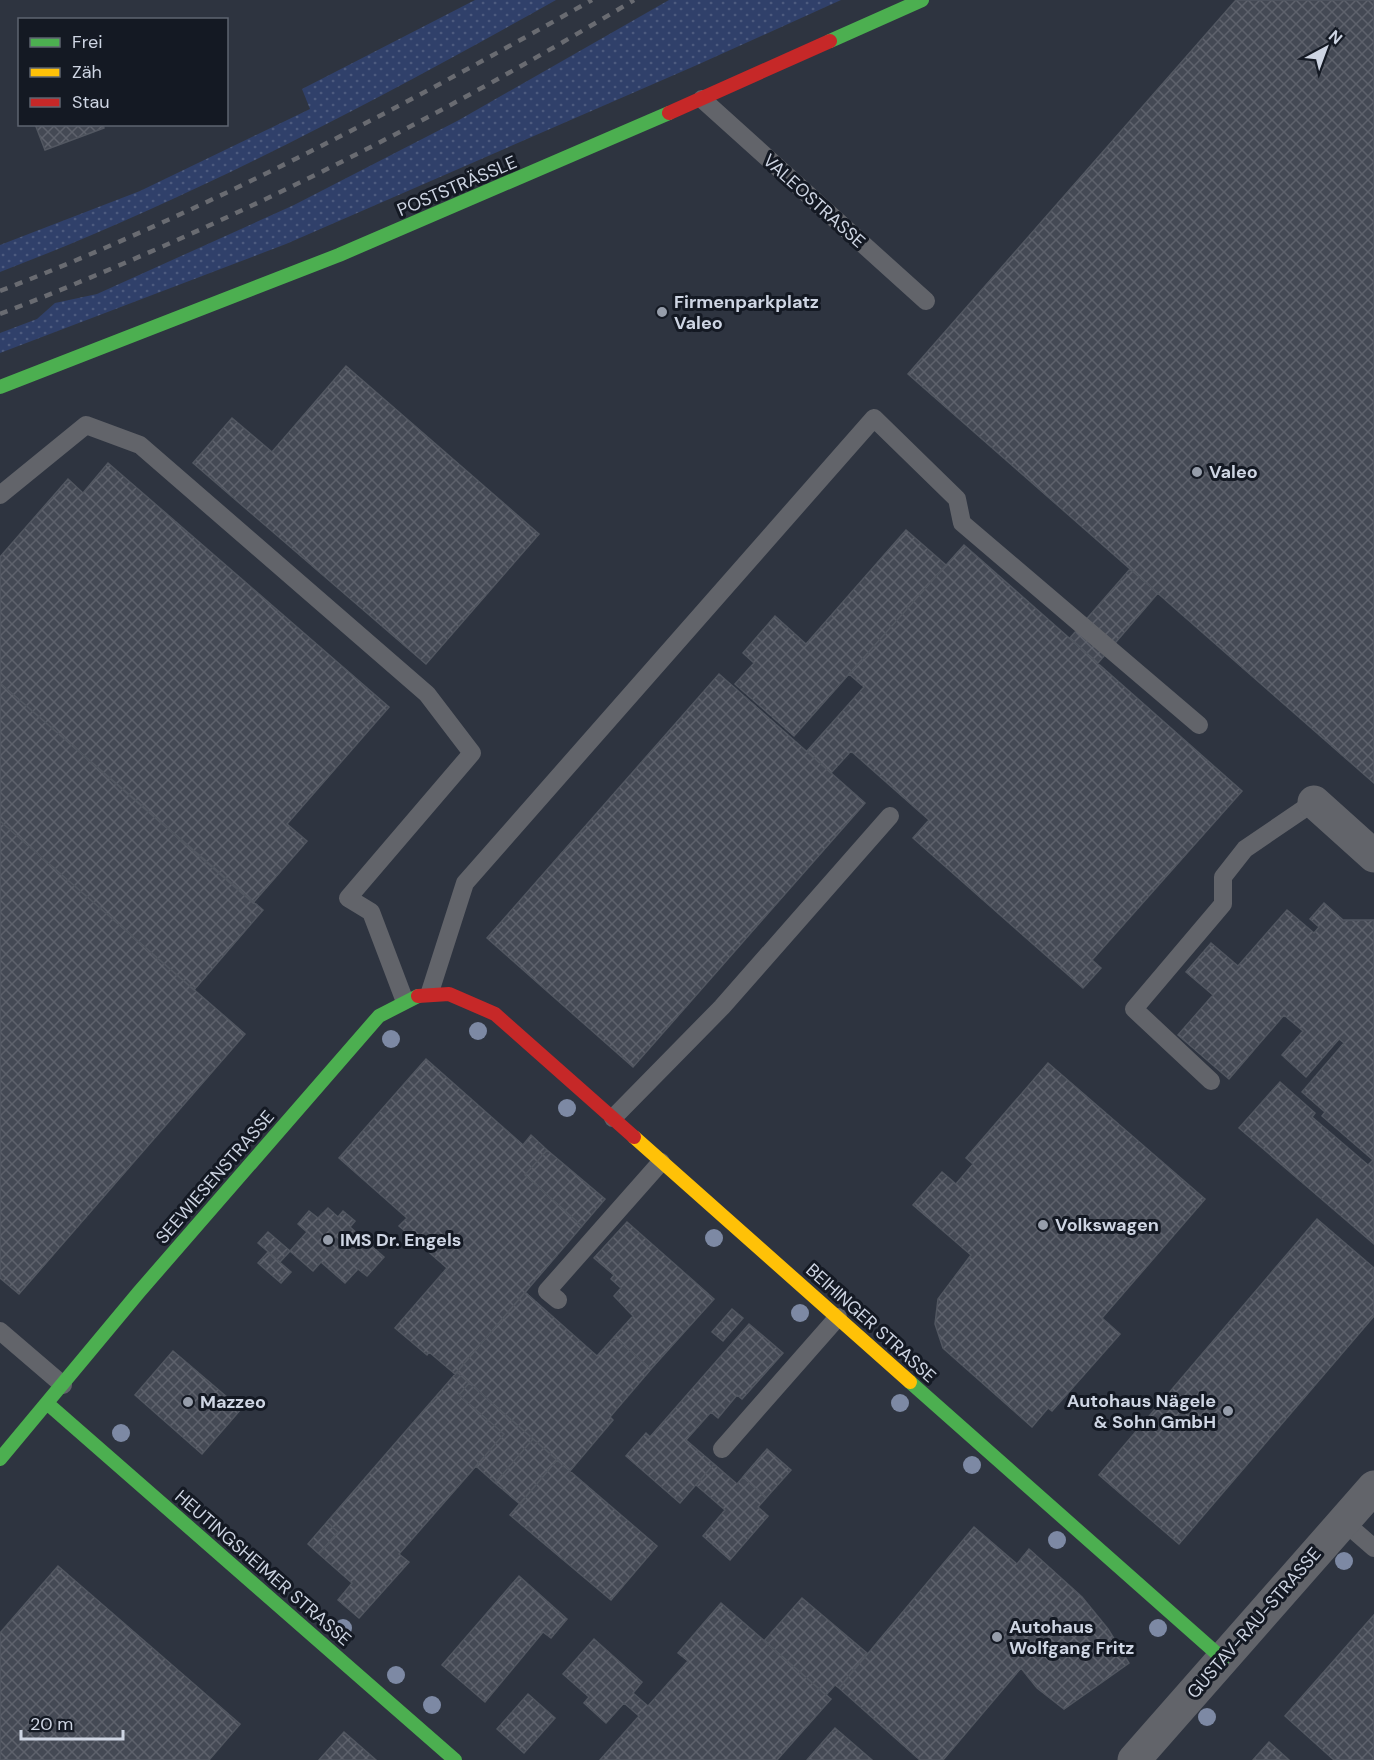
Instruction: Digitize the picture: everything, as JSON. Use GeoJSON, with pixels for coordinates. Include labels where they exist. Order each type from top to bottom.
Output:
{"type":"FeatureCollection","features":[{"type":"Feature","properties":{"kind":"street","name":"POSTSTRÄSSLE"},"geometry":{"type":"LineString","coordinates":[[0,387],[339,255],[702,99],[922,0]]}},
{"type":"Feature","properties":{"kind":"street"},"geometry":{"type":"LineString","coordinates":[[1314,802],[1374,856]]}},
{"type":"Feature","properties":{"kind":"street","name":"SEEWIESENSTRASSE"},"geometry":{"type":"LineString","coordinates":[[0,1459],[139,1292],[379,1016],[404,999],[430,992],[466,997],[495,1014]]}},
{"type":"Feature","properties":{"kind":"street","name":"BEIHINGER STRASSE"},"geometry":{"type":"LineString","coordinates":[[495,1014],[1223,1659]]}},
{"type":"Feature","properties":{"kind":"street","name":"HEUTINGSHEIMER STRASSE"},"geometry":{"type":"LineString","coordinates":[[48,1404],[455,1760]]}},
{"type":"Feature","properties":{"kind":"street","name":"GUSTAV-RAU-STRASSE"},"geometry":{"type":"LineString","coordinates":[[1134,1760],[1374,1487]]}},
{"type":"Feature","properties":{"kind":"lane","name":"VALEOSTRASSE"},"geometry":{"type":"LineString","coordinates":[[702,99],[926,302]]}},
{"type":"Feature","properties":{"kind":"lane"},"geometry":{"type":"LineString","coordinates":[[430,992],[465,883],[874,418],[957,499],[962,523],[1199,725]]}},
{"type":"Feature","properties":{"kind":"lane"},"geometry":{"type":"LineString","coordinates":[[0,495],[86,425],[140,444],[427,694],[472,753],[348,898],[371,912],[404,999]]}},
{"type":"Feature","properties":{"kind":"lane"},"geometry":{"type":"LineString","coordinates":[[1211,1081],[1134,1009],[1223,904],[1223,877],[1245,849],[1314,802]]}},
{"type":"Feature","properties":{"kind":"lane"},"geometry":{"type":"LineString","coordinates":[[613,1118],[723,1007],[890,816]]}},
{"type":"Feature","properties":{"kind":"lane"},"geometry":{"type":"LineString","coordinates":[[558,1300],[547,1291],[662,1162]]}},
{"type":"Feature","properties":{"kind":"lane"},"geometry":{"type":"LineString","coordinates":[[722,1449],[838,1317]]}},
{"type":"Feature","properties":{"kind":"lane"},"geometry":{"type":"LineString","coordinates":[[0,1331],[63,1385]]}},
{"type":"Feature","properties":{"kind":"lane"},"geometry":{"type":"LineString","coordinates":[[1343,1521],[1374,1548]]}},
{"type":"Feature","properties":{"kind":"shaded area"},"geometry":{"type":"Polygon","coordinates":[[[475,0],[556,0],[420,75],[283,146],[143,212],[0,272],[0,245],[140,191],[310,109],[302,89],[475,0]]]}},
{"type":"Feature","properties":{"kind":"shaded area"},"geometry":{"type":"Polygon","coordinates":[[[669,0],[841,0],[286,244],[0,353],[0,333],[37,319],[55,303],[97,294],[294,205],[459,120],[669,0]]]}},
{"type":"Feature","properties":{"kind":"building","name":"Valeo"},"geometry":{"type":"Polygon","coordinates":[[[1236,0],[1374,0],[1374,783],[908,374],[1236,0]]]}},
{"type":"Feature","properties":{"kind":"building"},"geometry":{"type":"Polygon","coordinates":[[[36,126],[104,126],[104,128],[45,150],[36,126]]]}},
{"type":"Feature","properties":{"kind":"building"},"geometry":{"type":"Polygon","coordinates":[[[346,366],[539,534],[426,664],[193,463],[232,418],[272,452],[346,366]]]}},
{"type":"Feature","properties":{"kind":"building"},"geometry":{"type":"Polygon","coordinates":[[[108,463],[389,707],[287,824],[307,841],[253,903],[0,683],[0,557],[68,479],[83,493],[108,463]]]}},
{"type":"Feature","properties":{"kind":"building"},"geometry":{"type":"Polygon","coordinates":[[[906,530],[946,565],[794,736],[735,684],[754,663],[743,653],[775,616],[806,644],[906,530]]]}},
{"type":"Feature","properties":{"kind":"building"},"geometry":{"type":"Polygon","coordinates":[[[964,545],[1242,791],[1092,960],[1101,968],[1083,988],[913,838],[929,820],[851,751],[831,773],[807,751],[864,687],[849,674],[964,545]]]}},
{"type":"Feature","properties":{"kind":"building"},"geometry":{"type":"Polygon","coordinates":[[[1130,569],[1158,593],[1098,663],[1070,638],[1130,569]]]}},
{"type":"Feature","properties":{"kind":"building"},"geometry":{"type":"Polygon","coordinates":[[[719,674],[865,803],[633,1067],[487,938],[719,674]]]}},
{"type":"Feature","properties":{"kind":"building"},"geometry":{"type":"Polygon","coordinates":[[[0,683],[263,910],[194,990],[0,821],[0,683]]]}},
{"type":"Feature","properties":{"kind":"building"},"geometry":{"type":"Polygon","coordinates":[[[0,821],[245,1034],[19,1294],[0,1278],[0,821]]]}},
{"type":"Feature","properties":{"kind":"building"},"geometry":{"type":"Polygon","coordinates":[[[1324,903],[1343,920],[1374,920],[1374,1244],[1239,1128],[1280,1082],[1315,1113],[1312,1117],[1368,1165],[1373,1160],[1322,1116],[1325,1112],[1302,1092],[1344,1043],[1339,1039],[1306,1077],[1282,1055],[1303,1031],[1284,1015],[1229,1079],[1178,1035],[1213,995],[1186,972],[1211,943],[1238,966],[1287,910],[1314,933],[1319,927],[1310,919],[1324,903]]]}},
{"type":"Feature","properties":{"kind":"building"},"geometry":{"type":"Polygon","coordinates":[[[426,1059],[523,1145],[531,1135],[547,1150],[525,1175],[582,1226],[455,1374],[429,1352],[427,1355],[395,1328],[447,1268],[399,1226],[407,1218],[339,1158],[426,1059]]]}},
{"type":"Feature","properties":{"kind":"building"},"geometry":{"type":"Polygon","coordinates":[[[1048,1063],[1205,1199],[1102,1318],[1120,1334],[1052,1411],[1048,1408],[1032,1427],[943,1348],[935,1324],[938,1299],[971,1255],[913,1205],[942,1172],[956,1184],[973,1164],[966,1158],[1048,1063]]]}},
{"type":"Feature","properties":{"kind":"building"},"geometry":{"type":"Polygon","coordinates":[[[547,1150],[605,1199],[582,1226],[525,1175],[547,1150]]]}},
{"type":"Feature","properties":{"kind":"building"},"geometry":{"type":"Polygon","coordinates":[[[328,1208],[338,1217],[343,1211],[355,1221],[350,1227],[384,1257],[367,1276],[358,1269],[345,1283],[321,1262],[313,1271],[290,1251],[307,1232],[298,1224],[309,1211],[318,1218],[328,1208]]]}},
{"type":"Feature","properties":{"kind":"building"},"geometry":{"type":"Polygon","coordinates":[[[1317,1219],[1374,1268],[1374,1316],[1179,1544],[1099,1475],[1317,1219]]]}},
{"type":"Feature","properties":{"kind":"building"},"geometry":{"type":"Polygon","coordinates":[[[627,1222],[714,1299],[651,1369],[614,1337],[633,1316],[614,1296],[621,1288],[611,1279],[614,1275],[594,1258],[627,1222]]]}},
{"type":"Feature","properties":{"kind":"building"},"geometry":{"type":"Polygon","coordinates":[[[268,1232],[290,1251],[280,1262],[258,1243],[268,1232]]]}},
{"type":"Feature","properties":{"kind":"building"},"geometry":{"type":"Polygon","coordinates":[[[268,1252],[291,1272],[281,1283],[258,1263],[268,1252]]]}},
{"type":"Feature","properties":{"kind":"building"},"geometry":{"type":"Polygon","coordinates":[[[525,1292],[597,1356],[614,1337],[651,1369],[610,1417],[613,1420],[570,1471],[457,1372],[525,1292]]]}},
{"type":"Feature","properties":{"kind":"building"},"geometry":{"type":"Polygon","coordinates":[[[732,1309],[743,1318],[723,1341],[712,1332],[732,1309]]]}},
{"type":"Feature","properties":{"kind":"building"},"geometry":{"type":"Polygon","coordinates":[[[749,1324],[783,1353],[742,1399],[737,1395],[718,1418],[711,1412],[686,1440],[714,1464],[680,1503],[626,1456],[646,1433],[650,1437],[749,1324]]]}},
{"type":"Feature","properties":{"kind":"building","name":"Mazzeo"},"geometry":{"type":"Polygon","coordinates":[[[173,1351],[241,1409],[202,1454],[135,1395],[173,1351]]]}},
{"type":"Feature","properties":{"kind":"building"},"geometry":{"type":"Polygon","coordinates":[[[457,1372],[469,1383],[459,1395],[504,1434],[399,1554],[409,1562],[359,1618],[338,1600],[352,1583],[319,1554],[338,1532],[327,1522],[457,1372]]]}},
{"type":"Feature","properties":{"kind":"building"},"geometry":{"type":"Polygon","coordinates":[[[469,1383],[533,1439],[495,1483],[476,1466],[504,1434],[459,1395],[469,1383]]]}},
{"type":"Feature","properties":{"kind":"building"},"geometry":{"type":"Polygon","coordinates":[[[533,1439],[557,1460],[520,1504],[495,1483],[533,1439]]]}},
{"type":"Feature","properties":{"kind":"building"},"geometry":{"type":"Polygon","coordinates":[[[767,1449],[791,1470],[766,1498],[743,1477],[767,1449]]]}},
{"type":"Feature","properties":{"kind":"building"},"geometry":{"type":"Polygon","coordinates":[[[557,1460],[657,1546],[611,1600],[510,1515],[557,1460]]]}},
{"type":"Feature","properties":{"kind":"building"},"geometry":{"type":"Polygon","coordinates":[[[714,1464],[737,1484],[743,1477],[766,1498],[758,1507],[768,1516],[730,1560],[703,1536],[725,1510],[696,1485],[714,1464]]]}},
{"type":"Feature","properties":{"kind":"building"},"geometry":{"type":"Polygon","coordinates":[[[327,1522],[338,1532],[319,1554],[308,1544],[327,1522]]]}},
{"type":"Feature","properties":{"kind":"building","name":"Autohaus Wolfgang Fritz"},"geometry":{"type":"Polygon","coordinates":[[[974,1527],[1017,1564],[1029,1549],[1082,1597],[1108,1629],[1129,1663],[1064,1709],[1037,1688],[1021,1668],[943,1760],[920,1760],[839,1688],[974,1527]]]}},
{"type":"Feature","properties":{"kind":"building"},"geometry":{"type":"Polygon","coordinates":[[[58,1566],[240,1724],[209,1760],[0,1760],[0,1633],[58,1566]]]}},
{"type":"Feature","properties":{"kind":"building"},"geometry":{"type":"Polygon","coordinates":[[[519,1576],[567,1619],[551,1638],[543,1632],[485,1702],[442,1665],[519,1576]]]}},
{"type":"Feature","properties":{"kind":"building"},"geometry":{"type":"Polygon","coordinates":[[[802,1598],[867,1653],[839,1688],[835,1685],[826,1695],[764,1641],[802,1598]]]}},
{"type":"Feature","properties":{"kind":"building"},"geometry":{"type":"Polygon","coordinates":[[[721,1603],[831,1699],[777,1760],[600,1760],[639,1716],[624,1703],[606,1723],[584,1703],[589,1697],[563,1674],[594,1639],[642,1682],[633,1693],[648,1706],[688,1661],[678,1653],[721,1603]]]}},
{"type":"Feature","properties":{"kind":"building"},"geometry":{"type":"Polygon","coordinates":[[[1374,1615],[1374,1760],[1334,1760],[1285,1716],[1374,1615]]]}},
{"type":"Feature","properties":{"kind":"building"},"geometry":{"type":"Polygon","coordinates":[[[528,1694],[555,1718],[524,1753],[497,1729],[528,1694]]]}},
{"type":"Feature","properties":{"kind":"building"},"geometry":{"type":"Polygon","coordinates":[[[835,1728],[872,1760],[807,1760],[835,1728]]]}},
{"type":"Feature","properties":{"kind":"building"},"geometry":{"type":"Polygon","coordinates":[[[344,1732],[376,1760],[319,1760],[344,1732]]]}},
{"type":"Feature","properties":{"kind":"building"},"geometry":{"type":"Polygon","coordinates":[[[1269,1742],[1289,1760],[1253,1760],[1269,1742]]]}},
{"type":"Feature","properties":{"kind":"railway"},"geometry":{"type":"LineString","coordinates":[[0,291],[152,227],[301,156],[447,80],[592,0]]}},
{"type":"Feature","properties":{"kind":"railway"},"geometry":{"type":"LineString","coordinates":[[0,314],[163,246],[323,171],[481,89],[634,0]]}},
{"type":"Feature","properties":{"kind":"traffic: fast"},"geometry":{"type":"LineString","coordinates":[[830,41],[922,0]]}},
{"type":"Feature","properties":{"kind":"traffic: fast"},"geometry":{"type":"LineString","coordinates":[[0,387],[339,255],[669,113]]}},
{"type":"Feature","properties":{"kind":"traffic: fast"},"geometry":{"type":"LineString","coordinates":[[0,1459],[139,1292],[379,1016],[418,996]]}},
{"type":"Feature","properties":{"kind":"traffic: fast"},"geometry":{"type":"LineString","coordinates":[[910,1382],[1223,1659]]}},
{"type":"Feature","properties":{"kind":"traffic: fast"},"geometry":{"type":"LineString","coordinates":[[48,1404],[455,1760]]}},
{"type":"Feature","properties":{"kind":"traffic: slow"},"geometry":{"type":"LineString","coordinates":[[634,1137],[910,1382]]}},
{"type":"Feature","properties":{"kind":"traffic: jam"},"geometry":{"type":"LineString","coordinates":[[669,113],[830,41]]}},
{"type":"Feature","properties":{"kind":"traffic: jam"},"geometry":{"type":"LineString","coordinates":[[418,996],[449,994],[495,1014],[634,1137]]}},
{"type":"Feature","properties":{"kind":"place","name":"Firmenparkplatz Valeo"},"geometry":{"type":"Point","coordinates":[662,312]}},
{"type":"Feature","properties":{"kind":"place","name":"Valeo"},"geometry":{"type":"Point","coordinates":[1197,472]}},
{"type":"Feature","properties":{"kind":"place","name":"Volkswagen"},"geometry":{"type":"Point","coordinates":[1043,1225]}},
{"type":"Feature","properties":{"kind":"place","name":"IMS Dr. Engels"},"geometry":{"type":"Point","coordinates":[328,1240]}},
{"type":"Feature","properties":{"kind":"place","name":"Mazzeo"},"geometry":{"type":"Point","coordinates":[188,1402]}},
{"type":"Feature","properties":{"kind":"place","name":"Autohaus Nägele & Sohn GmbH"},"geometry":{"type":"Point","coordinates":[1228,1411]}},
{"type":"Feature","properties":{"kind":"place","name":"Autohaus Wolfgang Fritz"},"geometry":{"type":"Point","coordinates":[997,1637]}}]}
